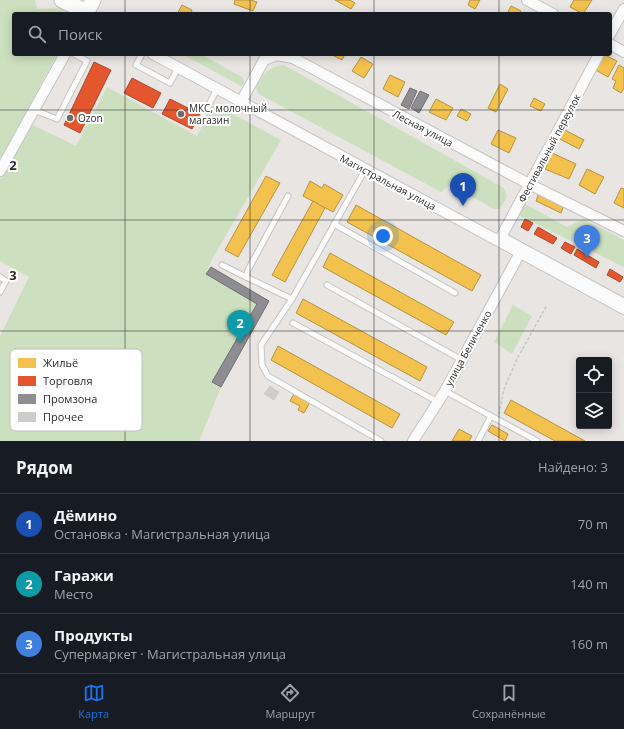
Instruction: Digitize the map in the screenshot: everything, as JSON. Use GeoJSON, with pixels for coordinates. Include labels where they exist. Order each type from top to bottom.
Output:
{"type":"FeatureCollection","features":[{"type":"Feature","properties":{"kind":"street"},"geometry":{"type":"LineString","coordinates":[[62,0],[88,10]]}},
{"type":"Feature","properties":{"kind":"street"},"geometry":{"type":"LineString","coordinates":[[527,0],[549,12]]}},
{"type":"Feature","properties":{"kind":"street"},"geometry":{"type":"LineString","coordinates":[[612,30],[624,9]]}},
{"type":"Feature","properties":{"kind":"street"},"geometry":{"type":"LineString","coordinates":[[612,45],[624,52]]}},
{"type":"Feature","properties":{"kind":"street"},"geometry":{"type":"LineString","coordinates":[[0,171],[64,56]]}},
{"type":"Feature","properties":{"kind":"street","name":"Магистральная улица"},"geometry":{"type":"LineString","coordinates":[[157,56],[365,170],[501,238],[520,254],[624,309]]}},
{"type":"Feature","properties":{"kind":"street","name":"Лесная улица"},"geometry":{"type":"LineString","coordinates":[[241,102],[264,60],[274,56]]}},
{"type":"Feature","properties":{"kind":"street","name":"Лесная улица"},"geometry":{"type":"LineString","coordinates":[[282,56],[293,58],[529,184],[624,231]]}},
{"type":"Feature","properties":{"kind":"street","name":"Фестивальный переулок"},"geometry":{"type":"LineString","coordinates":[[501,238],[598,56]]}},
{"type":"Feature","properties":{"kind":"street","name":"улица Беличенко"},"geometry":{"type":"LineString","coordinates":[[413,441],[445,391],[520,254]]}},
{"type":"Feature","properties":{"kind":"lane"},"geometry":{"type":"LineString","coordinates":[[34,110],[57,119],[87,61],[78,56]]}},
{"type":"Feature","properties":{"kind":"lane"},"geometry":{"type":"LineString","coordinates":[[141,56],[136,65],[170,83],[178,68]]}},
{"type":"Feature","properties":{"kind":"lane"},"geometry":{"type":"LineString","coordinates":[[203,116],[217,89]]}},
{"type":"Feature","properties":{"kind":"lane"},"geometry":{"type":"LineString","coordinates":[[365,170],[292,299],[262,345],[262,364],[268,376],[381,441]]}},
{"type":"Feature","properties":{"kind":"lane"},"geometry":{"type":"LineString","coordinates":[[246,277],[248,270],[288,196]]}},
{"type":"Feature","properties":{"kind":"lane"},"geometry":{"type":"LineString","coordinates":[[334,224],[455,293]]}},
{"type":"Feature","properties":{"kind":"lane"},"geometry":{"type":"LineString","coordinates":[[501,238],[624,301]]}},
{"type":"Feature","properties":{"kind":"lane"},"geometry":{"type":"LineString","coordinates":[[222,265],[292,299]]}},
{"type":"Feature","properties":{"kind":"lane"},"geometry":{"type":"LineString","coordinates":[[0,277],[6,281],[0,292]]}},
{"type":"Feature","properties":{"kind":"lane"},"geometry":{"type":"LineString","coordinates":[[327,285],[462,360]]}},
{"type":"Feature","properties":{"kind":"lane"},"geometry":{"type":"LineString","coordinates":[[294,323],[438,402]]}},
{"type":"Feature","properties":{"kind":"lane"},"geometry":{"type":"LineString","coordinates":[[445,391],[536,441]]}},
{"type":"Feature","properties":{"kind":"lane"},"geometry":{"type":"LineString","coordinates":[[478,441],[492,416]]}},
{"type":"Feature","properties":{"kind":"path"},"geometry":{"type":"LineString","coordinates":[[498,420],[504,389],[518,357],[547,304]]}},
{"type":"Feature","properties":{"kind":"green space"},"geometry":{"type":"Polygon","coordinates":[[[0,0],[35,0],[37,9],[61,8],[64,12],[12,12],[12,56],[56,56],[0,161],[0,0]]]}},
{"type":"Feature","properties":{"kind":"green space"},"geometry":{"type":"Polygon","coordinates":[[[186,56],[204,56],[242,77],[244,83],[241,86],[186,56]]]}},
{"type":"Feature","properties":{"kind":"green space"},"geometry":{"type":"Polygon","coordinates":[[[284,65],[504,188],[507,197],[500,209],[494,209],[457,188],[449,186],[441,192],[259,94],[256,88],[263,75],[273,67],[284,65]]]}},
{"type":"Feature","properties":{"kind":"green space"},"geometry":{"type":"Polygon","coordinates":[[[107,87],[197,136],[214,104],[281,140],[211,261],[206,273],[257,304],[212,382],[221,387],[199,441],[0,441],[0,336],[29,277],[0,261],[0,180],[31,124],[76,146],[107,87]]]}},
{"type":"Feature","properties":{"kind":"green space"},"geometry":{"type":"Polygon","coordinates":[[[522,205],[527,205],[567,227],[583,219],[624,240],[624,267],[520,216],[519,212],[522,205]]]}},
{"type":"Feature","properties":{"kind":"green space"},"geometry":{"type":"Polygon","coordinates":[[[513,305],[532,316],[512,354],[494,342],[513,305]]]}},
{"type":"Feature","properties":{"kind":"building: Жильё"},"geometry":{"type":"Polygon","coordinates":[[[235,0],[251,0],[257,2],[253,11],[234,4],[235,0]]]}},
{"type":"Feature","properties":{"kind":"building: Жильё"},"geometry":{"type":"Polygon","coordinates":[[[335,0],[350,0],[355,3],[351,9],[335,0]]]}},
{"type":"Feature","properties":{"kind":"building: Жильё"},"geometry":{"type":"Polygon","coordinates":[[[470,0],[480,0],[475,9],[468,5],[470,0]]]}},
{"type":"Feature","properties":{"kind":"building: Жильё"},"geometry":{"type":"Polygon","coordinates":[[[574,0],[592,0],[584,12],[579,12],[570,7],[574,0]]]}},
{"type":"Feature","properties":{"kind":"building: Жильё"},"geometry":{"type":"Polygon","coordinates":[[[182,5],[192,10],[192,12],[178,12],[182,5]]]}},
{"type":"Feature","properties":{"kind":"building: Жильё"},"geometry":{"type":"Polygon","coordinates":[[[511,6],[521,11],[521,12],[508,12],[511,6]]]}},
{"type":"Feature","properties":{"kind":"building: Жильё"},"geometry":{"type":"Polygon","coordinates":[[[334,56],[344,56],[342,60],[334,56]]]}},
{"type":"Feature","properties":{"kind":"building: Жильё"},"geometry":{"type":"Polygon","coordinates":[[[602,56],[607,56],[617,61],[608,77],[594,69],[602,56]]]}},
{"type":"Feature","properties":{"kind":"building: Жильё"},"geometry":{"type":"Polygon","coordinates":[[[361,57],[373,64],[364,78],[352,71],[361,57]]]}},
{"type":"Feature","properties":{"kind":"building: Жильё"},"geometry":{"type":"Polygon","coordinates":[[[619,65],[624,68],[624,88],[621,93],[613,88],[616,81],[612,79],[619,65]]]}},
{"type":"Feature","properties":{"kind":"building: Жильё"},"geometry":{"type":"Polygon","coordinates":[[[390,75],[405,82],[398,97],[383,89],[390,75]]]}},
{"type":"Feature","properties":{"kind":"building: Жильё"},"geometry":{"type":"Polygon","coordinates":[[[500,84],[508,89],[496,112],[488,108],[500,84]]]}},
{"type":"Feature","properties":{"kind":"building: Жильё"},"geometry":{"type":"Polygon","coordinates":[[[534,98],[545,104],[541,111],[530,106],[534,98]]]}},
{"type":"Feature","properties":{"kind":"building: Жильё"},"geometry":{"type":"Polygon","coordinates":[[[436,99],[453,108],[446,120],[429,112],[436,99]]]}},
{"type":"Feature","properties":{"kind":"building: Жильё"},"geometry":{"type":"Polygon","coordinates":[[[461,109],[471,114],[467,121],[457,116],[461,109]]]}},
{"type":"Feature","properties":{"kind":"building: Жильё"},"geometry":{"type":"Polygon","coordinates":[[[563,129],[584,140],[579,149],[558,138],[563,129]]]}},
{"type":"Feature","properties":{"kind":"building: Жильё"},"geometry":{"type":"Polygon","coordinates":[[[498,130],[516,138],[509,153],[491,144],[498,130]]]}},
{"type":"Feature","properties":{"kind":"building: Жильё"},"geometry":{"type":"Polygon","coordinates":[[[552,153],[576,164],[569,179],[545,169],[552,153]]]}},
{"type":"Feature","properties":{"kind":"building: Жильё"},"geometry":{"type":"Polygon","coordinates":[[[587,169],[604,177],[595,194],[579,185],[587,169]]]}},
{"type":"Feature","properties":{"kind":"building: Жильё"},"geometry":{"type":"Polygon","coordinates":[[[266,176],[280,183],[238,257],[225,250],[266,176]]]}},
{"type":"Feature","properties":{"kind":"building: Жильё"},"geometry":{"type":"Polygon","coordinates":[[[310,181],[322,188],[324,184],[343,195],[333,212],[303,196],[310,181]]]}},
{"type":"Feature","properties":{"kind":"building: Жильё"},"geometry":{"type":"Polygon","coordinates":[[[621,188],[624,189],[624,208],[614,203],[621,188]]]}},
{"type":"Feature","properties":{"kind":"building: Жильё"},"geometry":{"type":"Polygon","coordinates":[[[540,191],[565,203],[561,213],[536,201],[540,191]]]}},
{"type":"Feature","properties":{"kind":"building: Жильё"},"geometry":{"type":"Polygon","coordinates":[[[313,201],[325,208],[285,282],[272,275],[313,201]]]}},
{"type":"Feature","properties":{"kind":"building: Жильё"},"geometry":{"type":"Polygon","coordinates":[[[356,205],[481,275],[472,291],[347,222],[356,205]]]}},
{"type":"Feature","properties":{"kind":"building: Жильё"},"geometry":{"type":"Polygon","coordinates":[[[330,253],[454,322],[446,335],[323,267],[330,253]]]}},
{"type":"Feature","properties":{"kind":"building: Жильё"},"geometry":{"type":"Polygon","coordinates":[[[303,299],[427,367],[420,381],[296,313],[303,299]]]}},
{"type":"Feature","properties":{"kind":"building: Жильё"},"geometry":{"type":"Polygon","coordinates":[[[278,346],[400,414],[392,428],[271,360],[278,346]]]}},
{"type":"Feature","properties":{"kind":"building: Жильё"},"geometry":{"type":"Polygon","coordinates":[[[294,394],[310,402],[304,413],[298,410],[300,406],[290,401],[294,394]]]}},
{"type":"Feature","properties":{"kind":"building: Жильё"},"geometry":{"type":"Polygon","coordinates":[[[511,400],[585,441],[555,441],[504,413],[511,400]]]}},
{"type":"Feature","properties":{"kind":"building: Жильё"},"geometry":{"type":"Polygon","coordinates":[[[492,425],[508,434],[505,441],[488,431],[492,425]]]}},
{"type":"Feature","properties":{"kind":"building: Жильё"},"geometry":{"type":"Polygon","coordinates":[[[459,429],[472,436],[469,441],[452,441],[459,429]]]}},
{"type":"Feature","properties":{"kind":"building: Торговля"},"geometry":{"type":"Polygon","coordinates":[[[94,62],[111,70],[80,133],[64,125],[94,62]]]}},
{"type":"Feature","properties":{"kind":"building: Торговля"},"geometry":{"type":"Polygon","coordinates":[[[132,78],[161,93],[153,108],[124,93],[132,78]]]}},
{"type":"Feature","properties":{"kind":"building: Торговля","name":"МКС, молочный магазин"},"geometry":{"type":"Polygon","coordinates":[[[170,99],[200,114],[192,129],[162,114],[170,99]]]}},
{"type":"Feature","properties":{"kind":"building: Торговля"},"geometry":{"type":"Polygon","coordinates":[[[525,219],[533,223],[528,231],[521,227],[525,219]]]}},
{"type":"Feature","properties":{"kind":"building: Торговля"},"geometry":{"type":"Polygon","coordinates":[[[538,227],[557,238],[553,244],[534,234],[538,227]]]}},
{"type":"Feature","properties":{"kind":"building: Торговля"},"geometry":{"type":"Polygon","coordinates":[[[565,242],[575,247],[571,254],[561,248],[565,242]]]}},
{"type":"Feature","properties":{"kind":"building: Торговля"},"geometry":{"type":"Polygon","coordinates":[[[577,249],[599,262],[596,268],[574,255],[577,249]]]}},
{"type":"Feature","properties":{"kind":"building: Торговля"},"geometry":{"type":"Polygon","coordinates":[[[610,269],[623,277],[620,282],[607,275],[610,269]]]}},
{"type":"Feature","properties":{"kind":"building: Промзона"},"geometry":{"type":"Polygon","coordinates":[[[410,88],[417,91],[409,109],[401,105],[410,88]]]}},
{"type":"Feature","properties":{"kind":"building: Промзона"},"geometry":{"type":"Polygon","coordinates":[[[420,91],[429,95],[419,113],[411,108],[420,91]]]}},
{"type":"Feature","properties":{"kind":"building: Промзона"},"geometry":{"type":"Polygon","coordinates":[[[211,267],[269,301],[221,387],[212,382],[257,304],[206,274],[211,267]]]}},
{"type":"Feature","properties":{"kind":"building: Прочее"},"geometry":{"type":"Polygon","coordinates":[[[270,386],[279,392],[274,400],[264,394],[270,386]]]}},
{"type":"Feature","properties":{"kind":"place","name":"МКС, молочный магазин"},"geometry":{"type":"Point","coordinates":[181,114]}},
{"type":"Feature","properties":{"kind":"place","name":"Ozon"},"geometry":{"type":"Point","coordinates":[70,118]}},
{"type":"Feature","properties":{"kind":"place","name":"Дёмино"},"geometry":{"type":"Point","coordinates":[463,206]}},
{"type":"Feature","properties":{"kind":"place","name":"Продукты"},"geometry":{"type":"Point","coordinates":[587,258]}},
{"type":"Feature","properties":{"kind":"place","name":"Гаражи"},"geometry":{"type":"Point","coordinates":[240,343]}}]}
